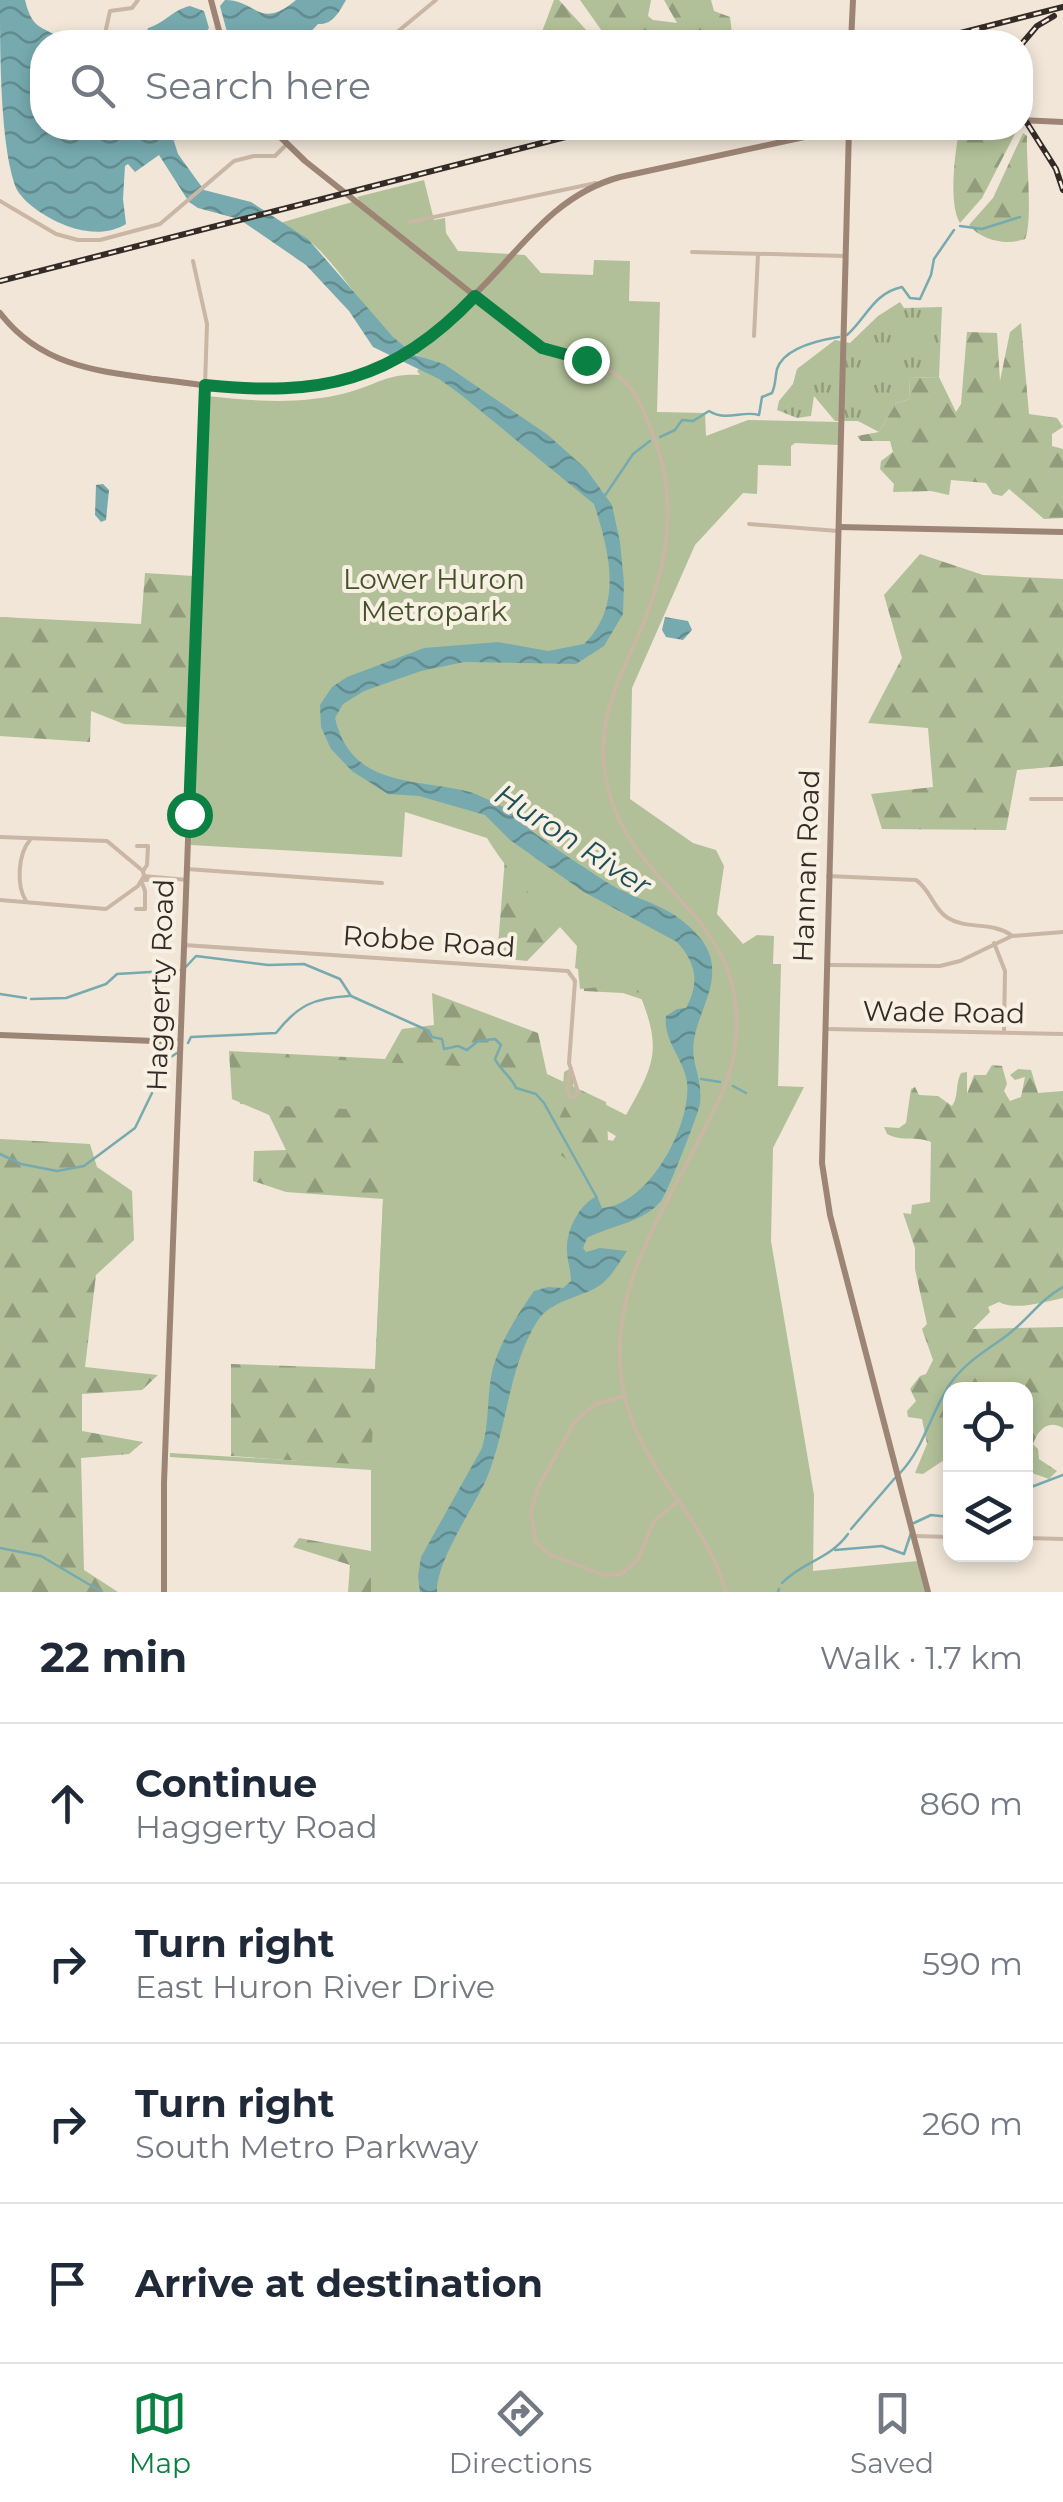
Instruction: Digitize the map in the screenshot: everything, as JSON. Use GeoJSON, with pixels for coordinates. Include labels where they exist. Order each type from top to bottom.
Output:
{"type":"FeatureCollection","features":[{"type":"Feature","properties":{"kind":"street"},"geometry":{"type":"LineString","coordinates":[[210,0],[219,30]]}},
{"type":"Feature","properties":{"kind":"street"},"geometry":{"type":"LineString","coordinates":[[400,30],[436,0]]}},
{"type":"Feature","properties":{"kind":"street"},"geometry":{"type":"LineString","coordinates":[[852,0],[852,30]]}},
{"type":"Feature","properties":{"kind":"street"},"geometry":{"type":"LineString","coordinates":[[106,29],[110,11],[132,8],[138,1]]}},
{"type":"Feature","properties":{"kind":"street"},"geometry":{"type":"LineString","coordinates":[[1033,121],[1063,122]]}},
{"type":"Feature","properties":{"kind":"street"},"geometry":{"type":"LineString","coordinates":[[282,140],[525,338],[616,372],[637,396],[662,462],[669,493],[656,589],[607,710],[603,746],[607,786],[618,820],[634,848],[696,914],[715,942],[731,983],[736,1018],[734,1051],[723,1093],[640,1258],[628,1290],[620,1334],[624,1396],[643,1449],[711,1550],[726,1592]]}},
{"type":"Feature","properties":{"kind":"street"},"geometry":{"type":"LineString","coordinates":[[410,222],[560,190],[576,190],[793,140]]}},
{"type":"Feature","properties":{"kind":"street","name":"Hannan Road"},"geometry":{"type":"LineString","coordinates":[[848,140],[821,1136],[825,1192],[928,1592]]}},
{"type":"Feature","properties":{"kind":"street"},"geometry":{"type":"LineString","coordinates":[[0,201],[50,232],[78,240],[100,240],[149,229],[170,218],[216,175],[242,158],[275,156],[286,144]]}},
{"type":"Feature","properties":{"kind":"street"},"geometry":{"type":"LineString","coordinates":[[560,190],[566,202]]}},
{"type":"Feature","properties":{"kind":"street"},"geometry":{"type":"LineString","coordinates":[[0,314],[27,342],[70,365],[104,373],[255,390],[295,390],[338,382],[386,364],[419,344],[475,296],[576,190]]}},
{"type":"Feature","properties":{"kind":"street"},"geometry":{"type":"LineString","coordinates":[[692,252],[846,256]]}},
{"type":"Feature","properties":{"kind":"street"},"geometry":{"type":"LineString","coordinates":[[754,336],[758,254]]}},
{"type":"Feature","properties":{"kind":"street","name":"Haggerty Road"},"geometry":{"type":"LineString","coordinates":[[164,1592],[164,1483],[205,385],[206,324],[194,261]]}},
{"type":"Feature","properties":{"kind":"street"},"geometry":{"type":"LineString","coordinates":[[749,524],[1063,532]]}},
{"type":"Feature","properties":{"kind":"street"},"geometry":{"type":"LineString","coordinates":[[1031,799],[1063,799]]}},
{"type":"Feature","properties":{"kind":"street"},"geometry":{"type":"LineString","coordinates":[[0,838],[110,842],[143,877],[187,880]]}},
{"type":"Feature","properties":{"kind":"street"},"geometry":{"type":"LineString","coordinates":[[26,901],[20,889],[22,851],[31,840]]}},
{"type":"Feature","properties":{"kind":"street"},"geometry":{"type":"LineString","coordinates":[[136,909],[145,909],[143,877],[148,846],[138,846]]}},
{"type":"Feature","properties":{"kind":"street"},"geometry":{"type":"LineString","coordinates":[[829,866],[840,876]]}},
{"type":"Feature","properties":{"kind":"street"},"geometry":{"type":"LineString","coordinates":[[187,869],[382,884]]}},
{"type":"Feature","properties":{"kind":"street"},"geometry":{"type":"LineString","coordinates":[[828,876],[916,880],[950,920],[998,927],[1012,936]]}},
{"type":"Feature","properties":{"kind":"street"},"geometry":{"type":"LineString","coordinates":[[0,900],[106,909],[143,877]]}},
{"type":"Feature","properties":{"kind":"street"},"geometry":{"type":"LineString","coordinates":[[826,965],[940,966],[960,961],[1012,936],[1063,932]]}},
{"type":"Feature","properties":{"kind":"street"},"geometry":{"type":"LineString","coordinates":[[994,943],[1004,968],[1004,1033]]}},
{"type":"Feature","properties":{"kind":"street","name":"Robbe Road"},"geometry":{"type":"LineString","coordinates":[[184,945],[568,971],[575,981],[570,1072]]}},
{"type":"Feature","properties":{"kind":"street","name":"Wade Road"},"geometry":{"type":"LineString","coordinates":[[824,1029],[1063,1034]]}},
{"type":"Feature","properties":{"kind":"street"},"geometry":{"type":"LineString","coordinates":[[0,1036],[180,1042]]}},
{"type":"Feature","properties":{"kind":"street"},"geometry":{"type":"LineString","coordinates":[[624,1396],[590,1408],[570,1429],[535,1496],[531,1523],[536,1542],[549,1554],[598,1573],[621,1574],[636,1561],[654,1522],[678,1501]]}},
{"type":"Feature","properties":{"kind":"street"},"geometry":{"type":"LineString","coordinates":[[914,1536],[943,1537]]}},
{"type":"Feature","properties":{"kind":"street"},"geometry":{"type":"LineString","coordinates":[[1033,1538],[1063,1539]]}},
{"type":"Feature","properties":{"kind":"green space"},"geometry":{"type":"Polygon","coordinates":[[[554,0],[559,0],[586,30],[543,30],[554,0]]]}},
{"type":"Feature","properties":{"kind":"green space"},"geometry":{"type":"Polygon","coordinates":[[[580,0],[651,0],[648,16],[677,23],[664,0],[711,0],[714,11],[730,17],[732,30],[601,30],[580,0]]]}},
{"type":"Feature","properties":{"kind":"green space"},"geometry":{"type":"Polygon","coordinates":[[[958,140],[1012,140],[982,198],[960,223],[954,203],[958,140]]]}},
{"type":"Feature","properties":{"kind":"green space"},"geometry":{"type":"Polygon","coordinates":[[[1020,140],[1027,140],[1029,205],[1025,239],[994,240],[969,225],[993,198],[1020,140]]]}},
{"type":"Feature","properties":{"kind":"green space","name":"Lower Huron Metropark"},"geometry":{"type":"Polygon","coordinates":[[[424,180],[434,220],[445,218],[446,233],[458,251],[525,255],[541,273],[593,275],[594,260],[630,261],[629,301],[660,302],[657,412],[705,413],[706,436],[748,420],[839,422],[838,445],[795,443],[791,446],[791,466],[758,465],[757,494],[743,493],[695,545],[632,688],[630,799],[693,843],[716,850],[724,866],[717,914],[743,944],[757,935],[774,936],[773,964],[781,964],[778,1086],[804,1087],[773,1148],[771,1241],[814,1495],[813,1571],[918,1561],[926,1592],[371,1592],[371,1470],[170,1457],[170,1453],[371,1465],[387,1111],[240,1104],[241,1055],[521,1069],[563,1086],[564,1072],[573,1067],[573,1088],[626,1115],[644,1081],[652,1054],[650,1027],[638,990],[627,993],[621,985],[580,989],[575,968],[577,946],[518,880],[487,838],[405,812],[402,857],[191,845],[207,396],[277,401],[329,397],[390,378],[420,375],[417,371],[429,360],[394,339],[322,253],[280,223],[359,200],[357,197],[424,180]],[[565,1106],[547,1145],[591,1177],[616,1136],[565,1106]]]}},
{"type":"Feature","properties":{"kind":"green space"},"geometry":{"type":"Polygon","coordinates":[[[900,302],[904,308],[942,307],[939,377],[909,378],[910,399],[896,403],[879,432],[858,421],[835,421],[814,396],[811,416],[797,418],[777,410],[797,369],[835,340],[850,343],[878,316],[900,302]]]}},
{"type":"Feature","properties":{"kind":"green space"},"geometry":{"type":"Polygon","coordinates":[[[1021,323],[1029,414],[1057,418],[1063,427],[1052,434],[1052,446],[1063,449],[1063,518],[1044,519],[1009,489],[1002,496],[993,494],[986,483],[951,480],[949,495],[931,491],[893,492],[894,484],[880,469],[881,461],[893,452],[890,441],[861,441],[857,436],[879,432],[896,403],[910,399],[909,378],[939,377],[956,412],[961,404],[967,332],[997,333],[1000,381],[1010,332],[1021,323]]]}},
{"type":"Feature","properties":{"kind":"green space"},"geometry":{"type":"Polygon","coordinates":[[[920,554],[983,575],[1063,579],[1063,766],[1017,770],[1006,830],[882,829],[871,794],[933,787],[928,728],[868,723],[902,658],[884,595],[920,554]]]}},
{"type":"Feature","properties":{"kind":"green space"},"geometry":{"type":"Polygon","coordinates":[[[145,573],[194,576],[187,727],[124,724],[91,711],[90,742],[0,736],[0,617],[141,624],[145,573]]]}},
{"type":"Feature","properties":{"kind":"green space"},"geometry":{"type":"Polygon","coordinates":[[[606,824],[632,861],[682,905],[713,947],[725,994],[717,1008],[723,1064],[707,1111],[622,1276],[580,1334],[577,1390],[530,1390],[486,1498],[494,1556],[479,1562],[489,1590],[535,1574],[560,1592],[348,1592],[350,1565],[293,1547],[299,1538],[371,1551],[371,1466],[231,1456],[231,1364],[375,1369],[383,1199],[286,1192],[253,1181],[254,1151],[286,1150],[269,1115],[232,1099],[229,1051],[385,1059],[402,1029],[434,1025],[432,993],[538,1033],[547,1074],[606,1102],[608,1140],[620,1142],[647,1090],[656,1059],[654,1023],[647,1001],[623,993],[584,991],[581,942],[562,925],[527,961],[497,958],[505,858],[606,824]]]}},
{"type":"Feature","properties":{"kind":"green space"},"geometry":{"type":"Polygon","coordinates":[[[992,1065],[1002,1066],[1007,1084],[1004,1091],[1010,1101],[1021,1097],[1025,1077],[1015,1080],[1010,1075],[1018,1069],[1031,1070],[1038,1093],[1063,1091],[1063,1298],[1021,1306],[999,1302],[988,1307],[990,1312],[973,1329],[1063,1327],[1063,1428],[1044,1427],[1033,1444],[1033,1382],[943,1382],[943,1461],[923,1474],[915,1473],[927,1444],[922,1419],[908,1417],[907,1411],[916,1401],[910,1389],[926,1374],[933,1360],[922,1329],[927,1324],[915,1269],[915,1248],[903,1213],[911,1214],[912,1205],[930,1202],[931,1142],[893,1136],[884,1127],[899,1128],[906,1123],[911,1089],[915,1087],[919,1095],[938,1096],[952,1106],[961,1073],[967,1072],[967,1094],[974,1075],[986,1075],[992,1065]]]}},
{"type":"Feature","properties":{"kind":"green space"},"geometry":{"type":"Polygon","coordinates":[[[0,1139],[90,1144],[97,1167],[132,1191],[134,1240],[96,1275],[85,1367],[158,1375],[142,1390],[82,1394],[82,1431],[143,1442],[129,1454],[81,1458],[84,1570],[118,1592],[0,1592],[0,1139]]]}},
{"type":"Feature","properties":{"kind":"green space"},"geometry":{"type":"Polygon","coordinates":[[[1033,1444],[1039,1459],[1057,1471],[1049,1479],[1033,1473],[1033,1444]]]}},
{"type":"Feature","properties":{"kind":"water"},"geometry":{"type":"Polygon","coordinates":[[[0,0],[25,0],[32,18],[47,30],[30,30],[30,140],[174,140],[178,154],[204,190],[251,202],[308,239],[393,337],[415,355],[444,364],[548,435],[586,469],[612,505],[620,542],[623,614],[604,646],[576,664],[464,662],[421,671],[364,691],[343,704],[335,718],[343,741],[370,768],[388,776],[487,799],[608,883],[676,916],[705,945],[712,970],[693,1045],[700,1103],[669,1184],[661,1201],[646,1214],[587,1238],[583,1248],[586,1252],[600,1248],[627,1251],[604,1282],[552,1307],[538,1320],[520,1358],[486,1480],[448,1551],[437,1592],[420,1592],[421,1557],[482,1448],[491,1377],[508,1332],[534,1291],[563,1288],[571,1281],[568,1239],[572,1224],[585,1205],[597,1196],[602,1208],[635,1194],[664,1160],[674,1140],[687,1100],[687,1082],[668,1034],[666,1016],[686,1008],[694,973],[677,942],[584,892],[510,840],[485,815],[419,796],[388,794],[352,771],[331,749],[321,727],[320,705],[332,687],[347,677],[424,648],[498,642],[548,651],[584,644],[597,629],[609,595],[608,559],[600,522],[594,504],[460,394],[439,379],[373,347],[349,311],[306,265],[239,219],[189,202],[159,155],[135,172],[128,164],[125,166],[126,224],[119,228],[97,232],[46,216],[17,190],[7,151],[0,0]]]}},
{"type":"Feature","properties":{"kind":"water"},"geometry":{"type":"Polygon","coordinates":[[[225,0],[236,1],[266,14],[284,9],[296,0],[346,0],[335,17],[312,30],[226,30],[220,6],[225,0]]]}},
{"type":"Feature","properties":{"kind":"water"},"geometry":{"type":"Polygon","coordinates":[[[190,6],[204,11],[209,28],[147,30],[148,28],[190,6]]]}},
{"type":"Feature","properties":{"kind":"water"},"geometry":{"type":"Polygon","coordinates":[[[103,484],[109,490],[106,520],[101,522],[95,515],[96,485],[103,484]]]}},
{"type":"Feature","properties":{"kind":"water"},"geometry":{"type":"Polygon","coordinates":[[[665,617],[688,621],[692,630],[683,640],[666,637],[662,630],[665,617]]]}},
{"type":"Feature","properties":{"kind":"waterway"},"geometry":{"type":"LineString","coordinates":[[960,226],[982,229],[1020,217]]}},
{"type":"Feature","properties":{"kind":"waterway"},"geometry":{"type":"LineString","coordinates":[[847,335],[892,290],[902,287],[910,298],[920,299],[934,259],[954,230]]}},
{"type":"Feature","properties":{"kind":"waterway"},"geometry":{"type":"LineString","coordinates":[[660,437],[675,430],[682,420],[693,421],[709,411],[722,416],[759,415],[762,397],[772,393],[777,369],[787,356],[804,346],[839,337]]}},
{"type":"Feature","properties":{"kind":"waterway"},"geometry":{"type":"LineString","coordinates":[[604,497],[633,454],[650,441]]}},
{"type":"Feature","properties":{"kind":"waterway"},"geometry":{"type":"LineString","coordinates":[[31,999],[66,998],[106,984],[117,974],[183,970],[196,956],[268,965],[304,964],[340,979],[351,996],[429,1031],[432,1037],[442,1039],[444,1049],[458,1046],[467,1050],[478,1041],[495,1039],[501,1045],[497,1063],[516,1088],[536,1094],[544,1103],[597,1198]]}},
{"type":"Feature","properties":{"kind":"waterway"},"geometry":{"type":"LineString","coordinates":[[0,994],[26,998]]}},
{"type":"Feature","properties":{"kind":"waterway"},"geometry":{"type":"LineString","coordinates":[[188,1043],[191,1037],[276,1033],[308,1005],[349,996]]}},
{"type":"Feature","properties":{"kind":"waterway"},"geometry":{"type":"LineString","coordinates":[[154,1087],[163,1062],[177,1053]]}},
{"type":"Feature","properties":{"kind":"waterway"},"geometry":{"type":"LineString","coordinates":[[701,1079],[720,1082]]}},
{"type":"Feature","properties":{"kind":"waterway"},"geometry":{"type":"LineString","coordinates":[[733,1086],[746,1093]]}},
{"type":"Feature","properties":{"kind":"waterway"},"geometry":{"type":"LineString","coordinates":[[0,1154],[21,1164],[57,1171],[84,1166],[135,1128],[152,1093]]}},
{"type":"Feature","properties":{"kind":"waterway"},"geometry":{"type":"LineString","coordinates":[[900,1473],[957,1376],[1063,1287]]}},
{"type":"Feature","properties":{"kind":"waterway"},"geometry":{"type":"LineString","coordinates":[[1033,1486],[1063,1475]]}},
{"type":"Feature","properties":{"kind":"waterway"},"geometry":{"type":"LineString","coordinates":[[851,1529],[895,1478]]}},
{"type":"Feature","properties":{"kind":"waterway"},"geometry":{"type":"LineString","coordinates":[[914,1523],[931,1515],[943,1516]]}},
{"type":"Feature","properties":{"kind":"waterway"},"geometry":{"type":"LineString","coordinates":[[835,1550],[882,1546],[904,1554],[911,1533]]}},
{"type":"Feature","properties":{"kind":"waterway"},"geometry":{"type":"LineString","coordinates":[[782,1583],[833,1550],[848,1534]]}},
{"type":"Feature","properties":{"kind":"waterway"},"geometry":{"type":"LineString","coordinates":[[0,1548],[41,1556],[102,1592]]}},
{"type":"Feature","properties":{"kind":"railway"},"geometry":{"type":"LineString","coordinates":[[972,30],[1063,7]]}},
{"type":"Feature","properties":{"kind":"railway"},"geometry":{"type":"LineString","coordinates":[[1033,31],[1054,16]]}},
{"type":"Feature","properties":{"kind":"railway"},"geometry":{"type":"LineString","coordinates":[[1033,133],[1056,169],[1063,190]]}},
{"type":"Feature","properties":{"kind":"railway"},"geometry":{"type":"LineString","coordinates":[[0,281],[554,140]]}},
{"type":"Feature","properties":{"kind":"route"},"geometry":{"type":"LineString","coordinates":[[189,814],[205,385],[286,390],[321,386],[359,375],[403,355],[475,296],[542,348],[586,360]]}},
{"type":"Feature","properties":{"kind":"water label","name":"Huron River"},"geometry":{"type":"Point","coordinates":[573,840]}}]}
